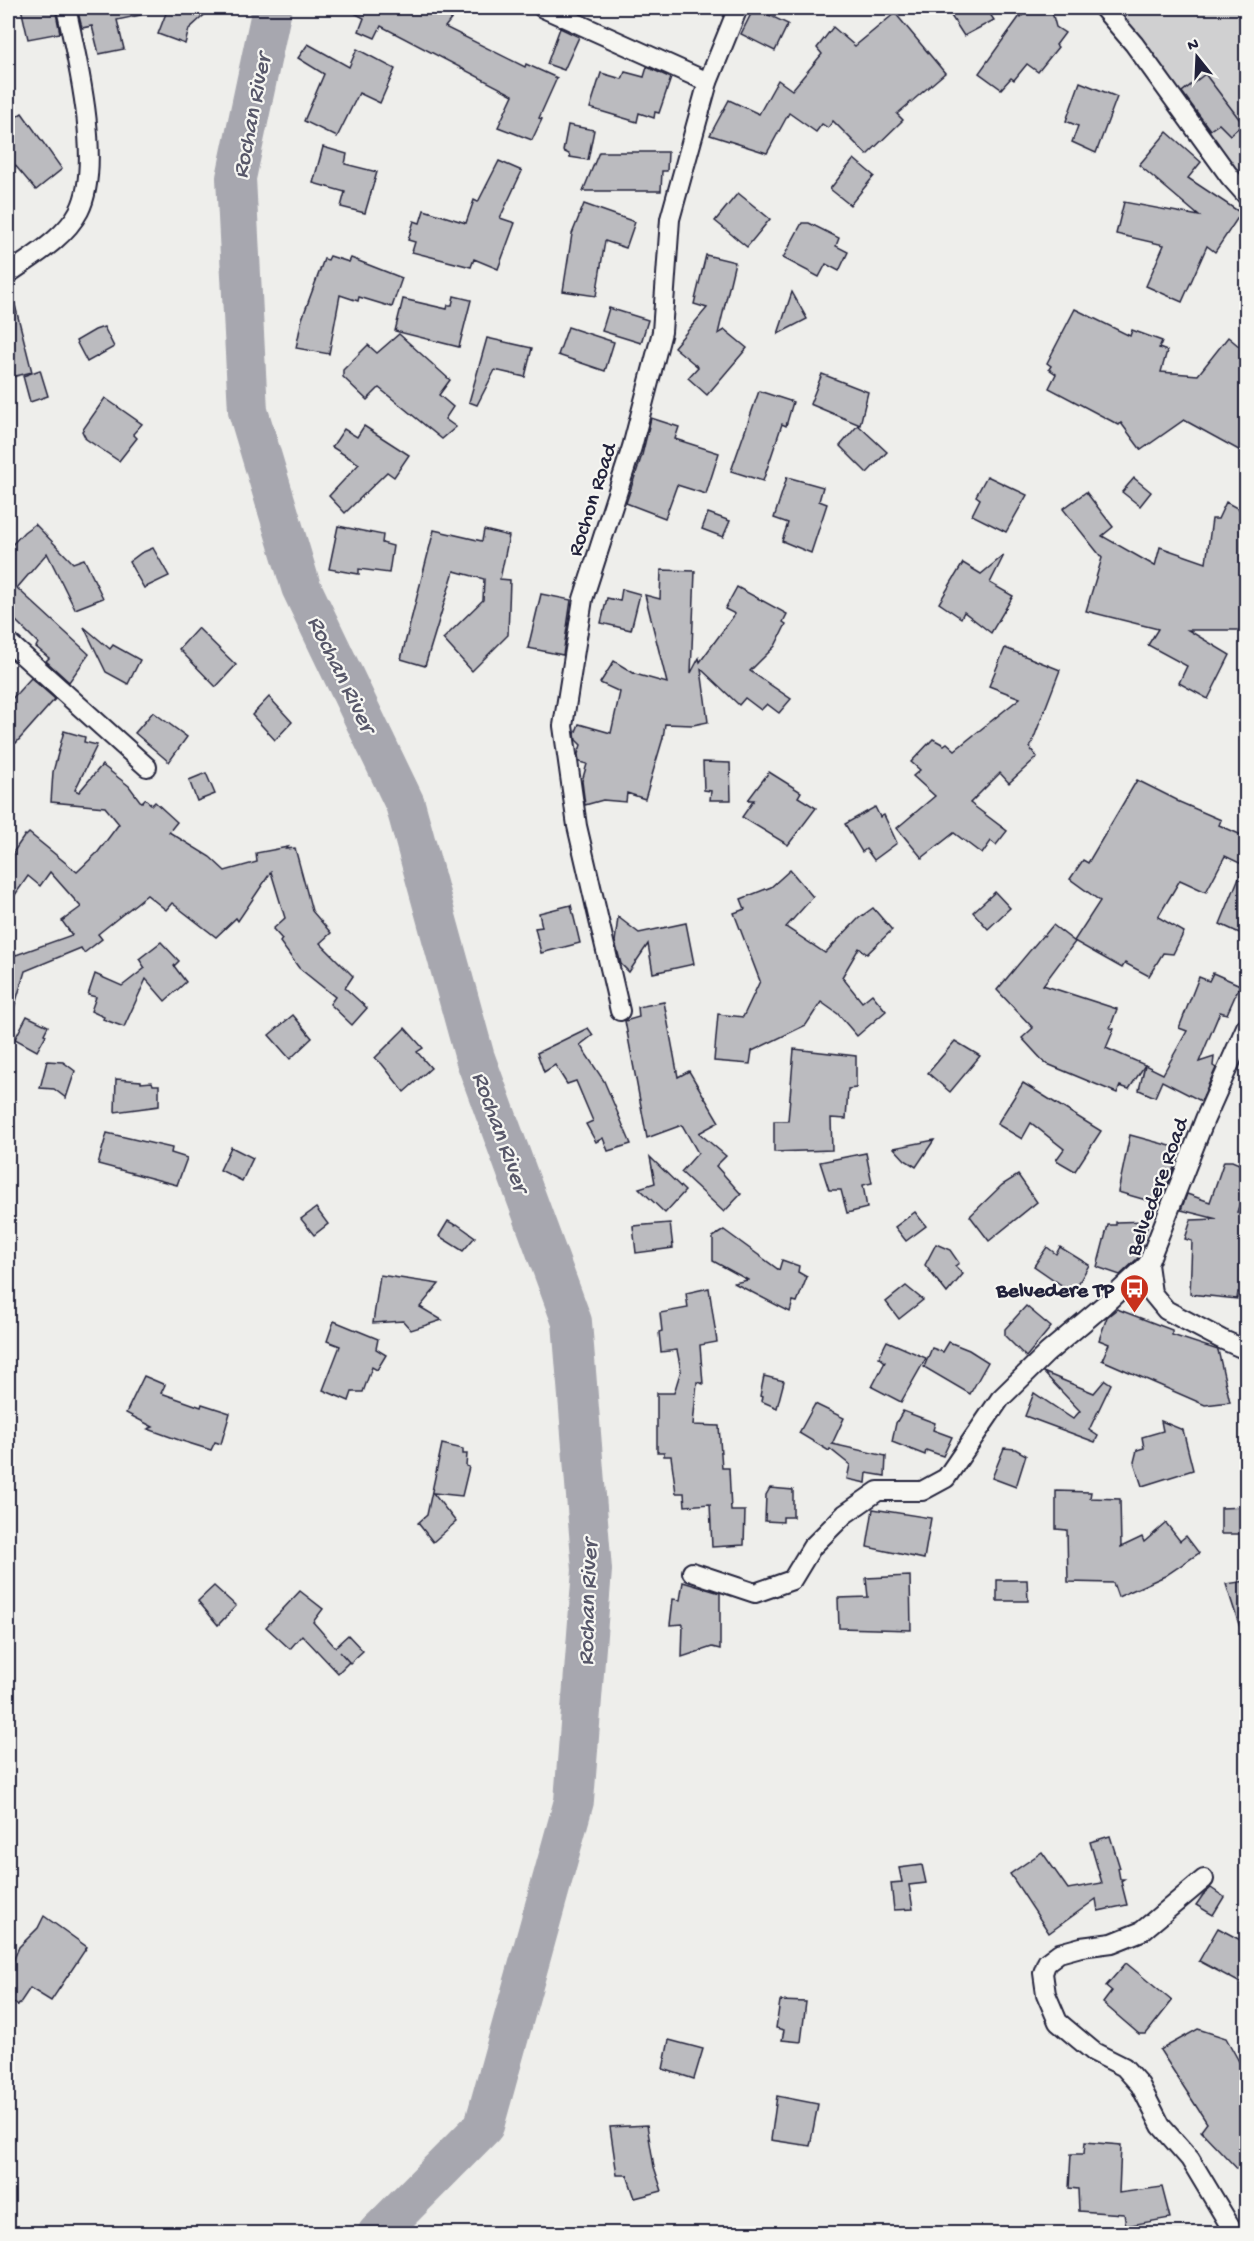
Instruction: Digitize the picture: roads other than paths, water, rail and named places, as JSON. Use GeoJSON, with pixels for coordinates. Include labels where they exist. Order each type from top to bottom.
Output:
{"type":"FeatureCollection","features":[{"type":"Feature","properties":{"kind":"street"},"geometry":{"type":"LineString","coordinates":[[8,274],[56,240],[79,212],[87,186],[90,145],[66,8]]}},
{"type":"Feature","properties":{"kind":"street"},"geometry":{"type":"LineString","coordinates":[[543,8],[708,82]]}},
{"type":"Feature","properties":{"kind":"street","name":"Rochon Road"},"geometry":{"type":"LineString","coordinates":[[620,1011],[577,826],[563,726],[583,599],[632,447],[662,332],[670,219],[708,82],[738,8]]}},
{"type":"Feature","properties":{"kind":"street"},"geometry":{"type":"LineString","coordinates":[[1103,8],[1134,44],[1230,177],[1246,195]]}},
{"type":"Feature","properties":{"kind":"street"},"geometry":{"type":"LineString","coordinates":[[8,642],[147,767]]}},
{"type":"Feature","properties":{"kind":"street","name":"Belvedere Road"},"geometry":{"type":"LineString","coordinates":[[1246,1028],[1205,1119],[1148,1264],[1152,1293],[1166,1310],[1246,1350]]}},
{"type":"Feature","properties":{"kind":"street"},"geometry":{"type":"LineString","coordinates":[[692,1572],[755,1593],[792,1580],[812,1548],[844,1514],[878,1491],[922,1491],[946,1478],[1000,1399],[1047,1353],[1148,1264]]}},
{"type":"Feature","properties":{"kind":"street"},"geometry":{"type":"LineString","coordinates":[[1204,1880],[1142,1931],[1112,1943],[1081,1947],[1059,1953],[1047,1962],[1043,1973],[1046,1994],[1058,2022],[1094,2052],[1124,2067],[1140,2085],[1161,2126],[1190,2159],[1235,2234]]}},
{"type":"Feature","properties":{"kind":"waterway","name":"Rochan River"},"geometry":{"type":"LineString","coordinates":[[272,8],[236,178],[248,411],[301,587],[405,804],[475,1058],[572,1322],[592,1570],[574,1801],[484,2126],[377,2234]]}},
{"type":"Feature","properties":{"kind":"place","name":"Belvedere TP"},"geometry":{"type":"Point","coordinates":[1135,1314]}}]}
